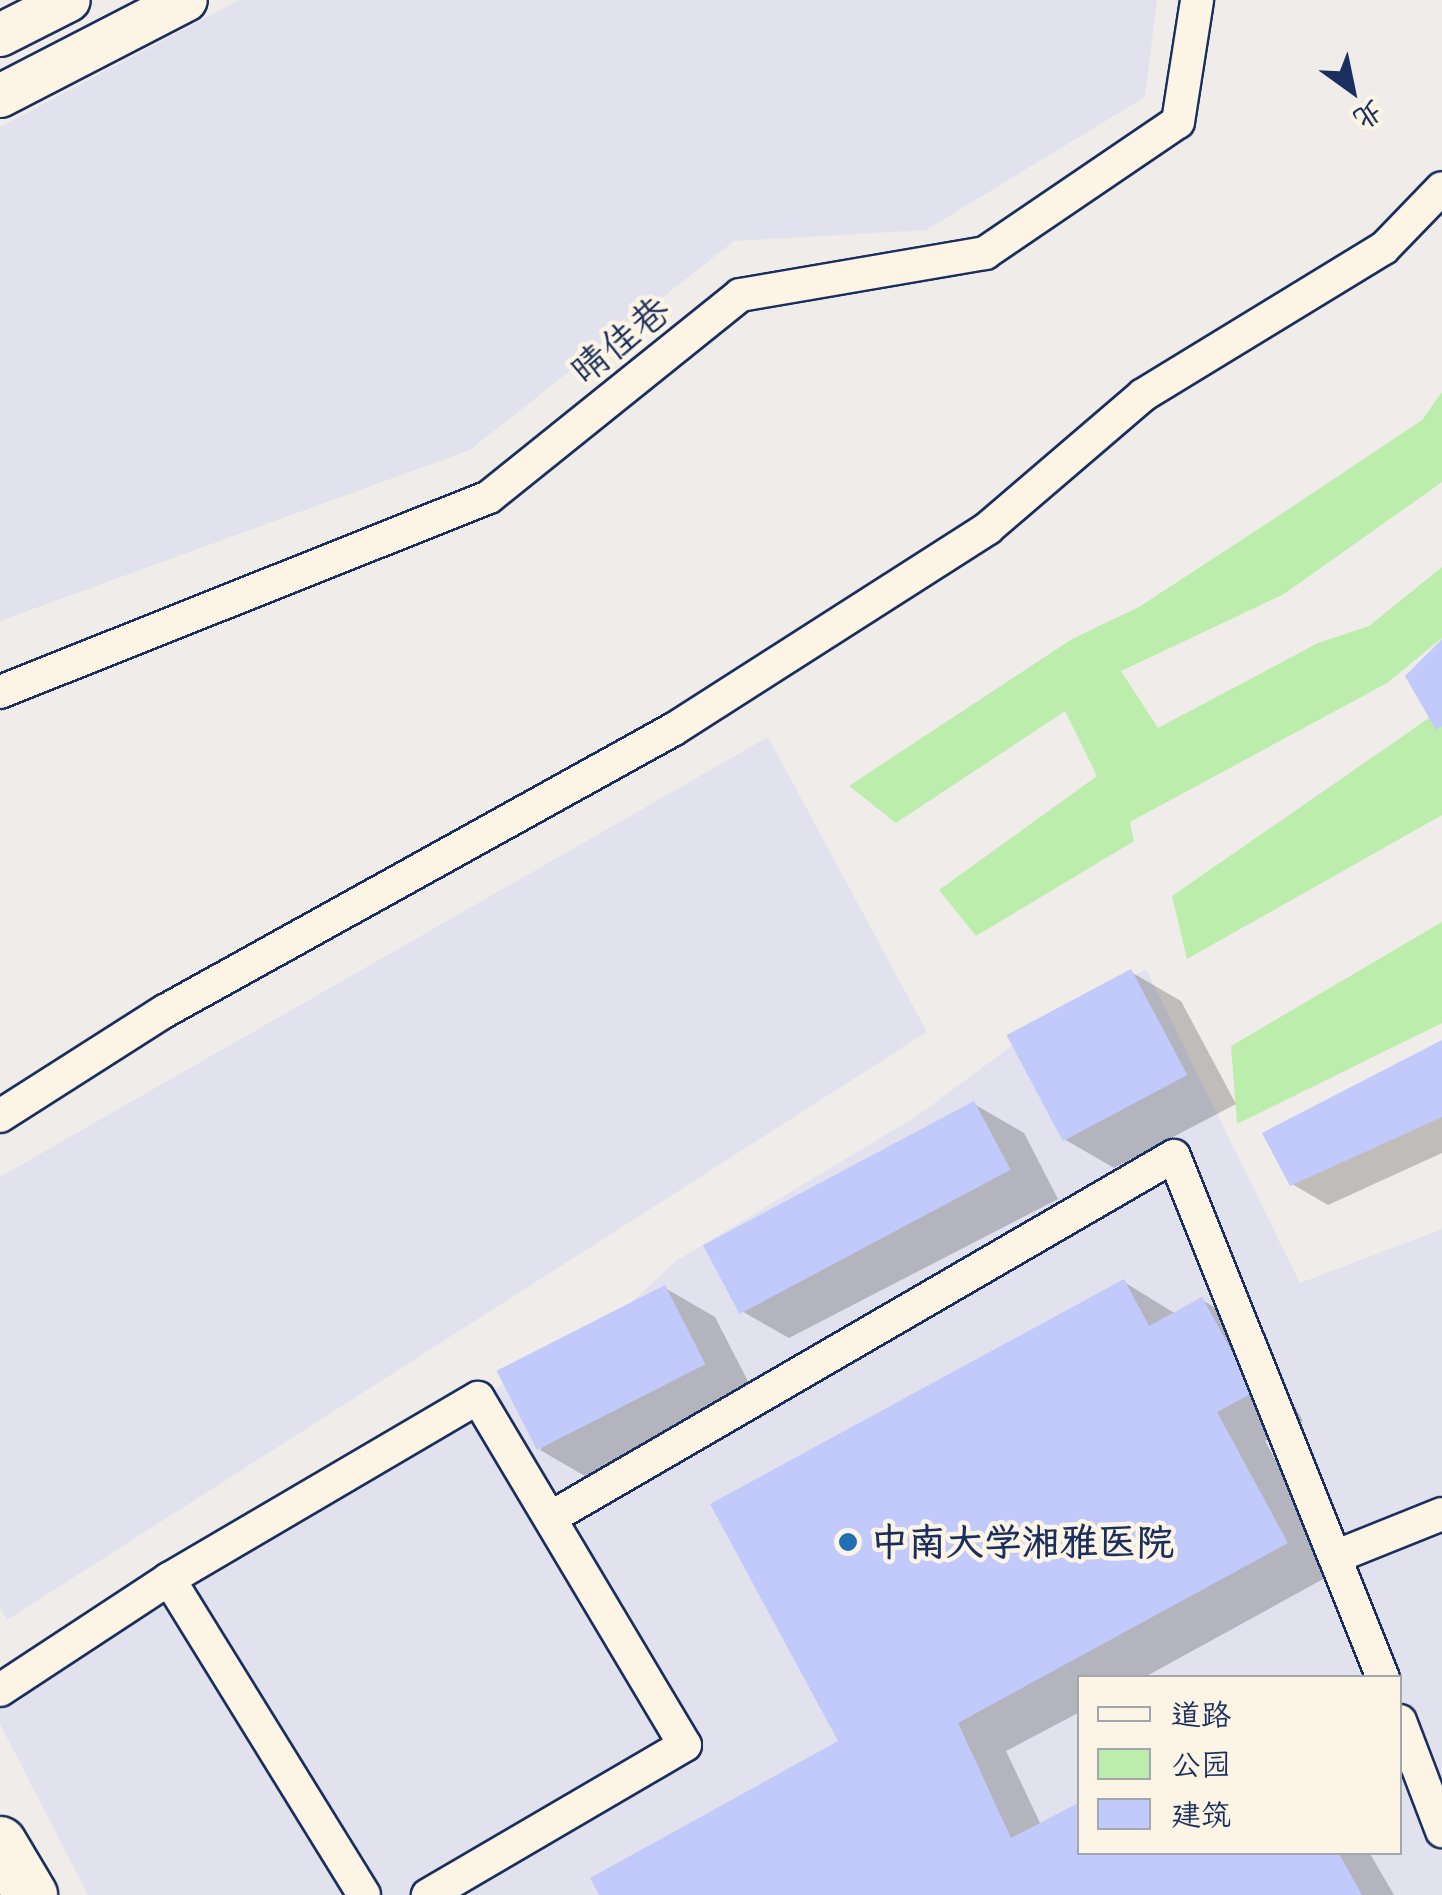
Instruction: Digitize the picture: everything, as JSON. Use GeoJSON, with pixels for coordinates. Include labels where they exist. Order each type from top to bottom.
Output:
{"type":"FeatureCollection","features":[{"type":"Feature","properties":{"kind":"main road"},"geometry":{"type":"LineString","coordinates":[[0,1842],[31,1895]]}},
{"type":"Feature","properties":{"kind":"street"},"geometry":{"type":"LineString","coordinates":[[0,36],[69,0]]}},
{"type":"Feature","properties":{"kind":"street"},"geometry":{"type":"LineString","coordinates":[[0,96],[186,0]]}},
{"type":"Feature","properties":{"kind":"street","name":"晴佳巷"},"geometry":{"type":"LineString","coordinates":[[0,692],[489,497],[740,295],[986,252],[1178,122],[1197,0]]}},
{"type":"Feature","properties":{"kind":"street"},"geometry":{"type":"LineString","coordinates":[[0,1116],[164,1011],[674,729],[971,539],[1143,395],[1384,248],[1442,188]]}},
{"type":"Feature","properties":{"kind":"street"},"geometry":{"type":"LineString","coordinates":[[550,1518],[1174,1156],[1381,1675]]}},
{"type":"Feature","properties":{"kind":"street"},"geometry":{"type":"LineString","coordinates":[[0,1690],[170,1579],[478,1398],[685,1745],[428,1895]]}},
{"type":"Feature","properties":{"kind":"street"},"geometry":{"type":"LineString","coordinates":[[1335,1558],[1442,1514]]}},
{"type":"Feature","properties":{"kind":"street"},"geometry":{"type":"LineString","coordinates":[[170,1579],[364,1895]]}},
{"type":"Feature","properties":{"kind":"street"},"geometry":{"type":"LineString","coordinates":[[1402,1726],[1442,1831]]}},
{"type":"Feature","properties":{"kind":"shaded area"},"geometry":{"type":"Polygon","coordinates":[[[239,0],[1157,0],[1145,97],[926,230],[734,241],[470,450],[0,621],[0,127],[239,0]]]}},
{"type":"Feature","properties":{"kind":"shaded area"},"geometry":{"type":"Polygon","coordinates":[[[768,737],[927,1032],[7,1620],[0,1608],[0,1177],[768,737]]]}},
{"type":"Feature","properties":{"kind":"shaded area","name":"中南大学湘雅医院"},"geometry":{"type":"Polygon","coordinates":[[[1146,969],[1300,1283],[1442,1229],[1442,1895],[88,1895],[0,1724],[0,1706],[464,1407],[606,1326],[676,1261],[917,1116],[1010,1047],[1146,969]]]}},
{"type":"Feature","properties":{"kind":"green space"},"geometry":{"type":"Polygon","coordinates":[[[1442,392],[1442,482],[1284,594],[1121,671],[1158,728],[1318,643],[1369,626],[1442,567],[1442,638],[1387,683],[1130,822],[1134,841],[976,936],[939,890],[1097,776],[1065,711],[896,823],[849,786],[1072,639],[1139,607],[1292,507],[1422,420],[1442,392]]]}},
{"type":"Feature","properties":{"kind":"green space"},"geometry":{"type":"Polygon","coordinates":[[[1442,709],[1442,815],[1187,959],[1172,896],[1442,709]]]}},
{"type":"Feature","properties":{"kind":"green space"},"geometry":{"type":"Polygon","coordinates":[[[1442,922],[1442,1023],[1237,1124],[1231,1046],[1442,922]]]}},
{"type":"Feature","properties":{"kind":"building"},"geometry":{"type":"Polygon","coordinates":[[[1442,639],[1442,726],[1436,730],[1405,676],[1442,639]]]}},
{"type":"Feature","properties":{"kind":"building"},"geometry":{"type":"Polygon","coordinates":[[[1131,969],[1187,1075],[1063,1141],[1007,1035],[1131,969]]]}},
{"type":"Feature","properties":{"kind":"building"},"geometry":{"type":"Polygon","coordinates":[[[1442,1040],[1442,1117],[1290,1186],[1262,1133],[1442,1040]]]}},
{"type":"Feature","properties":{"kind":"building"},"geometry":{"type":"Polygon","coordinates":[[[974,1101],[1011,1170],[740,1314],[703,1245],[974,1101]]]}},
{"type":"Feature","properties":{"kind":"building"},"geometry":{"type":"Polygon","coordinates":[[[1124,1279],[1149,1326],[1202,1297],[1254,1392],[1217,1412],[1288,1543],[958,1723],[1011,1838],[1077,1804],[1077,1855],[1340,1855],[1362,1895],[599,1895],[590,1878],[838,1741],[710,1504],[1124,1279]]]}},
{"type":"Feature","properties":{"kind":"building"},"geometry":{"type":"Polygon","coordinates":[[[665,1285],[705,1364],[537,1450],[497,1371],[665,1285]]]}},
{"type":"Feature","properties":{"kind":"place","name":"中南大学湘雅医院"},"geometry":{"type":"Point","coordinates":[848,1542]}}]}
